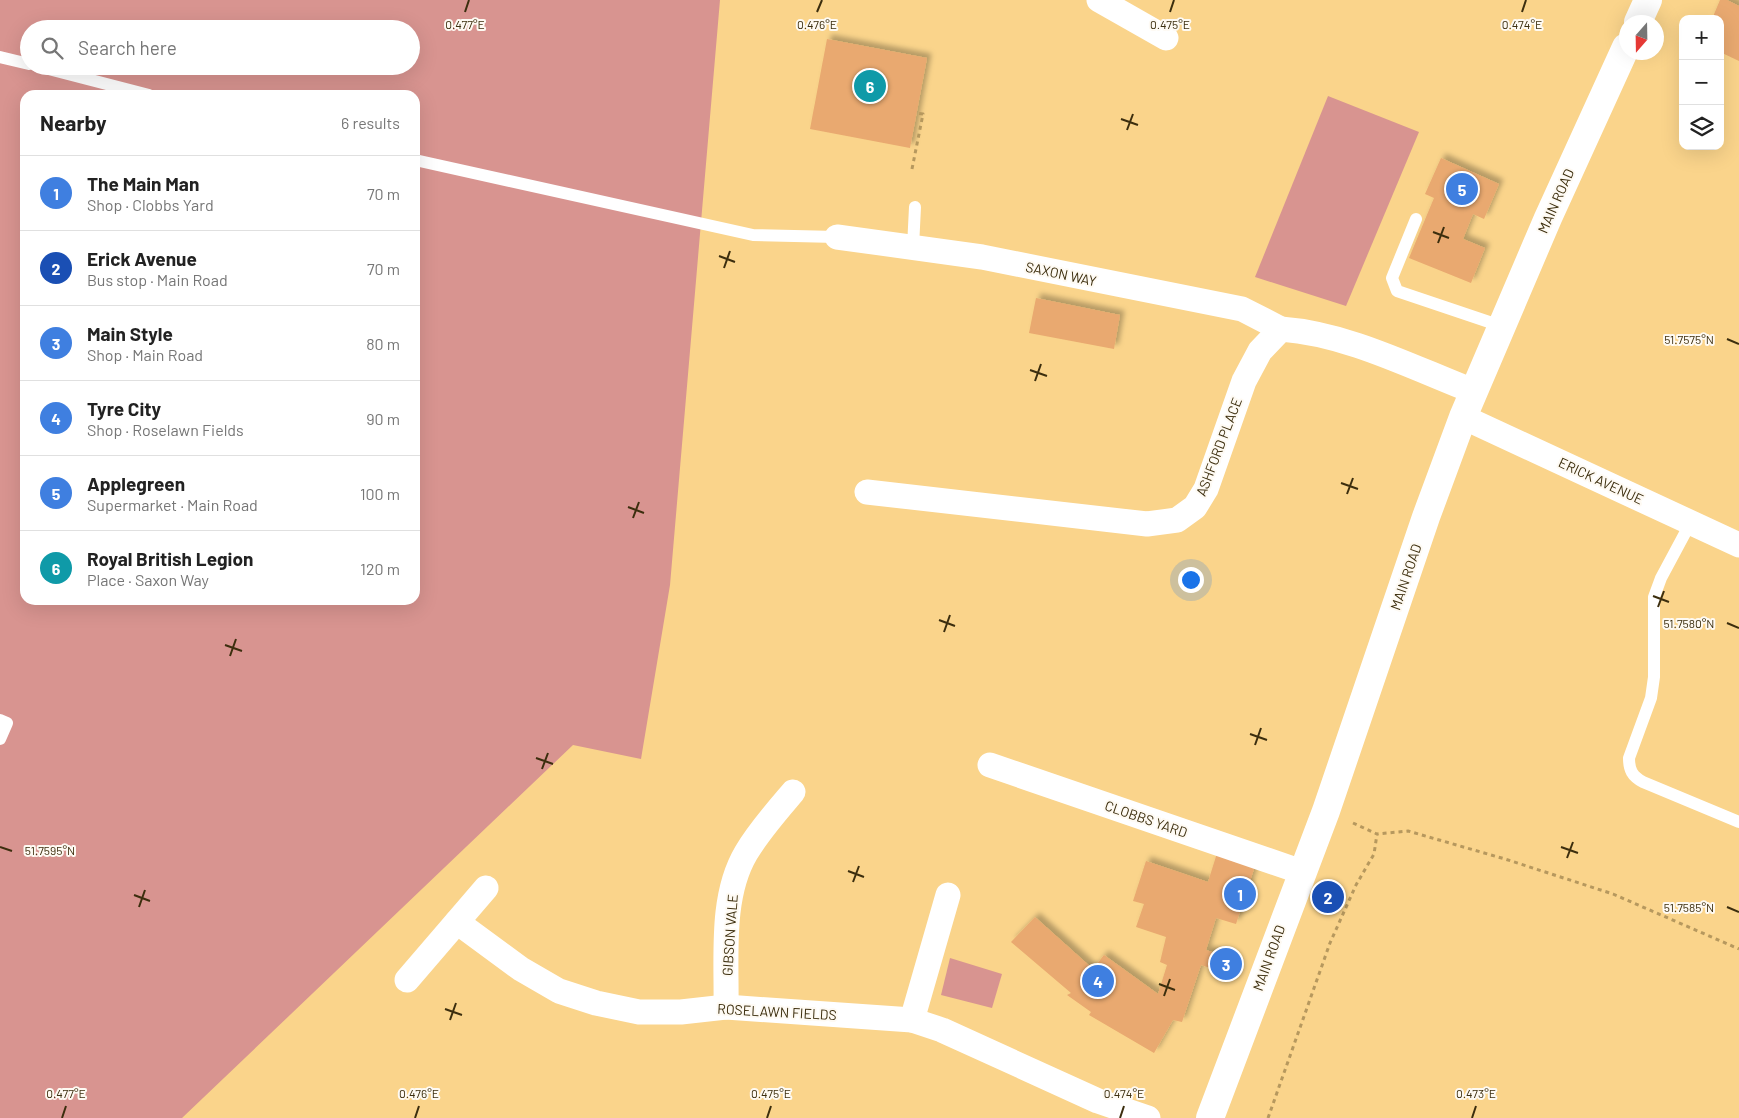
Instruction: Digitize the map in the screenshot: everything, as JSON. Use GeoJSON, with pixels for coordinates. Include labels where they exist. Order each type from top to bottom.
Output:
{"type":"FeatureCollection","features":[{"type":"Feature","properties":{"kind":"main road"},"geometry":{"type":"LineString","coordinates":[[1641,15],[1648,0]]}},
{"type":"Feature","properties":{"kind":"main road","name":"MAIN ROAD"},"geometry":{"type":"LineString","coordinates":[[1210,1118],[1326,811],[1426,517],[1473,391],[1620,60]]}},
{"type":"Feature","properties":{"kind":"street"},"geometry":{"type":"LineString","coordinates":[[1099,0],[1166,38]]}},
{"type":"Feature","properties":{"kind":"street","name":"SAXON WAY"},"geometry":{"type":"LineString","coordinates":[[837,237],[982,257],[1242,309],[1281,329]]}},
{"type":"Feature","properties":{"kind":"street"},"geometry":{"type":"LineString","coordinates":[[1281,329],[1308,331],[1336,338],[1473,391]]}},
{"type":"Feature","properties":{"kind":"street","name":"ASHFORD PLACE"},"geometry":{"type":"LineString","coordinates":[[867,492],[1147,524],[1177,520],[1195,507],[1206,489],[1244,381],[1260,351],[1281,329]]}},
{"type":"Feature","properties":{"kind":"street","name":"ERICK AVENUE"},"geometry":{"type":"LineString","coordinates":[[1463,417],[1739,545]]}},
{"type":"Feature","properties":{"kind":"street","name":"CLOBBS YARD"},"geometry":{"type":"LineString","coordinates":[[990,766],[1302,872]]}},
{"type":"Feature","properties":{"kind":"street","name":"GIBSON VALE"},"geometry":{"type":"LineString","coordinates":[[726,1007],[728,908],[735,878],[745,854],[760,831],[793,792]]}},
{"type":"Feature","properties":{"kind":"street"},"geometry":{"type":"LineString","coordinates":[[407,980],[486,888]]}},
{"type":"Feature","properties":{"kind":"street"},"geometry":{"type":"LineString","coordinates":[[912,1020],[948,895]]}},
{"type":"Feature","properties":{"kind":"street","name":"ROSELAWN FIELDS"},"geometry":{"type":"LineString","coordinates":[[457,922],[521,969],[559,991],[596,1003],[639,1012],[681,1012],[726,1007],[912,1020],[942,1030],[1098,1101],[1148,1118]]}},
{"type":"Feature","properties":{"kind":"lane"},"geometry":{"type":"LineString","coordinates":[[0,57],[20,62]]}},
{"type":"Feature","properties":{"kind":"lane"},"geometry":{"type":"LineString","coordinates":[[72,75],[130,90]]}},
{"type":"Feature","properties":{"kind":"lane"},"geometry":{"type":"LineString","coordinates":[[420,161],[753,235],[837,237]]}},
{"type":"Feature","properties":{"kind":"lane"},"geometry":{"type":"LineString","coordinates":[[912,247],[915,207]]}},
{"type":"Feature","properties":{"kind":"lane"},"geometry":{"type":"LineString","coordinates":[[1416,219],[1392,278],[1396,291],[1501,326]]}},
{"type":"Feature","properties":{"kind":"lane"},"geometry":{"type":"LineString","coordinates":[[1691,522],[1661,578],[1654,597],[1654,677],[1651,698],[1629,758],[1629,767],[1634,777],[1643,782],[1739,822]]}},
{"type":"Feature","properties":{"kind":"lane"},"geometry":{"type":"LineString","coordinates":[[0,720],[7,723],[0,739]]}},
{"type":"Feature","properties":{"kind":"path"},"geometry":{"type":"LineString","coordinates":[[912,169],[923,114],[916,113]]}},
{"type":"Feature","properties":{"kind":"path"},"geometry":{"type":"LineString","coordinates":[[1326,811],[1377,834],[1408,831],[1505,859],[1613,894],[1739,950]]}},
{"type":"Feature","properties":{"kind":"path"},"geometry":{"type":"LineString","coordinates":[[1268,1118],[1330,943],[1356,885],[1374,854],[1377,834]]}},
{"type":"Feature","properties":{"kind":"shaded area"},"geometry":{"type":"Polygon","coordinates":[[[0,0],[720,0],[670,585],[641,759],[573,745],[182,1118],[0,1118],[0,0]]]}},
{"type":"Feature","properties":{"kind":"shaded area"},"geometry":{"type":"Polygon","coordinates":[[[1328,96],[1419,132],[1346,306],[1255,277],[1328,96]]]}},
{"type":"Feature","properties":{"kind":"shaded area"},"geometry":{"type":"Polygon","coordinates":[[[950,958],[1002,974],[992,1008],[941,995],[950,958]]]}},
{"type":"Feature","properties":{"kind":"building"},"geometry":{"type":"Polygon","coordinates":[[[1720,0],[1727,0],[1739,6],[1739,61],[1724,54],[1724,15],[1714,15],[1720,0]]]}},
{"type":"Feature","properties":{"kind":"building"},"geometry":{"type":"Polygon","coordinates":[[[827,39],[927,58],[910,148],[810,129],[827,39]]]}},
{"type":"Feature","properties":{"kind":"building"},"geometry":{"type":"Polygon","coordinates":[[[1441,158],[1499,184],[1484,219],[1473,214],[1463,239],[1485,248],[1471,283],[1409,258],[1434,198],[1425,194],[1441,158]]]}},
{"type":"Feature","properties":{"kind":"building"},"geometry":{"type":"Polygon","coordinates":[[[1036,298],[1120,315],[1114,349],[1029,333],[1036,298]]]}},
{"type":"Feature","properties":{"kind":"building"},"geometry":{"type":"Polygon","coordinates":[[[1218,850],[1256,863],[1236,924],[1216,918],[1206,950],[1234,959],[1229,974],[1201,965],[1182,1022],[1173,1020],[1154,1053],[1089,1015],[1091,1012],[1067,995],[1071,993],[1011,942],[1035,917],[1093,969],[1104,955],[1158,994],[1167,965],[1160,962],[1166,937],[1136,927],[1144,904],[1133,901],[1146,861],[1208,882],[1218,850]]]}},
{"type":"Feature","properties":{"kind":"place","name":"Royal British Legion"},"geometry":{"type":"Point","coordinates":[870,86]}},
{"type":"Feature","properties":{"kind":"place","name":"Applegreen"},"geometry":{"type":"Point","coordinates":[1462,189]}},
{"type":"Feature","properties":{"kind":"place","name":"The Main Man"},"geometry":{"type":"Point","coordinates":[1240,894]}},
{"type":"Feature","properties":{"kind":"place","name":"Erick Avenue"},"geometry":{"type":"Point","coordinates":[1328,897]}},
{"type":"Feature","properties":{"kind":"place","name":"Main Style"},"geometry":{"type":"Point","coordinates":[1226,964]}},
{"type":"Feature","properties":{"kind":"place","name":"Tyre City"},"geometry":{"type":"Point","coordinates":[1098,981]}}]}
